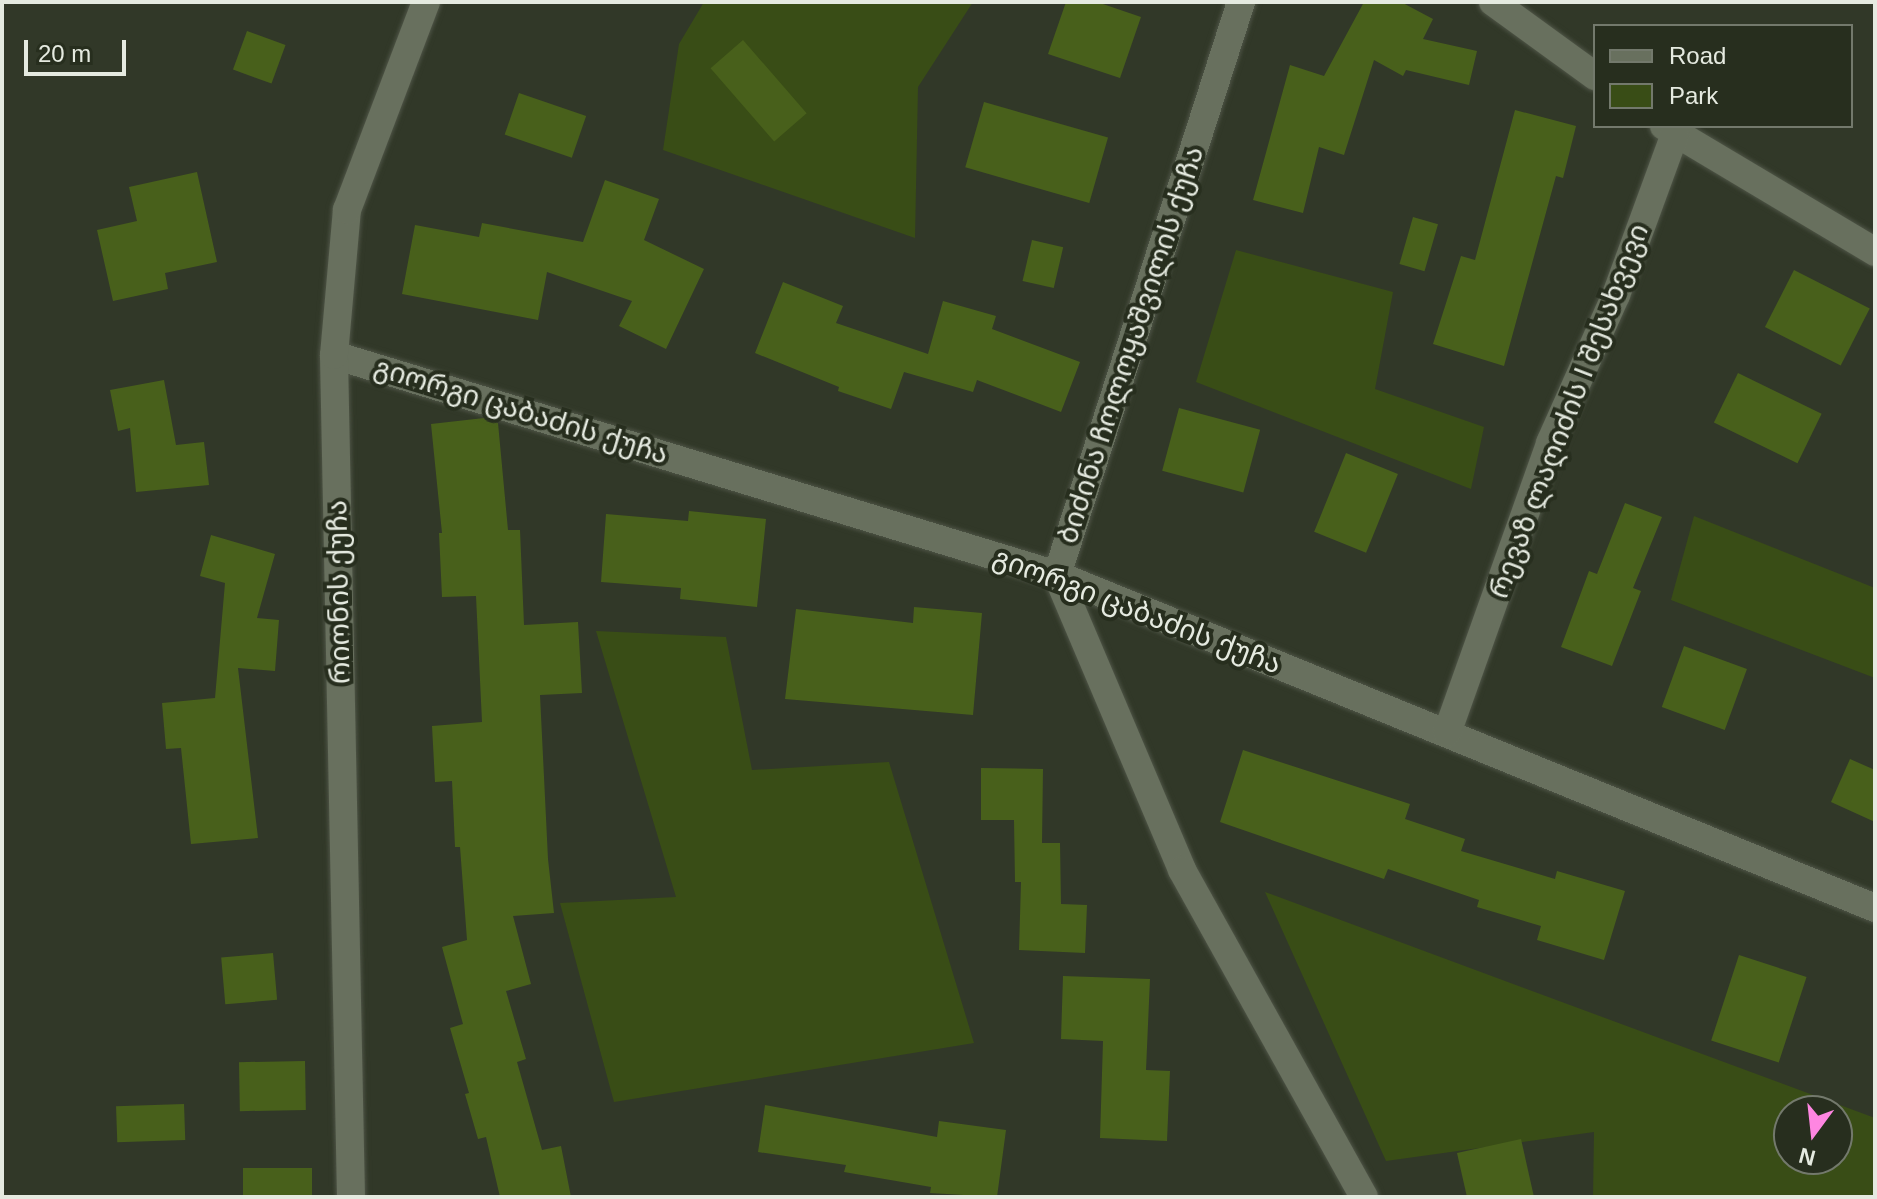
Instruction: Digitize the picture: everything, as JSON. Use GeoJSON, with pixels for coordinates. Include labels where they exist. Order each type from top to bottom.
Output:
{"type":"FeatureCollection","features":[{"type":"Feature","properties":{"kind":"street","name":"რიონის ქუჩა"},"geometry":{"type":"LineString","coordinates":[[351,1197],[334,355],[347,210],[426,2]]}},
{"type":"Feature","properties":{"kind":"street","name":"ბიძინა ჩოლოყაშვილის ქუჩა"},"geometry":{"type":"LineString","coordinates":[[1241,2],[1057,575],[1182,870],[1364,1197]]}},
{"type":"Feature","properties":{"kind":"street"},"geometry":{"type":"LineString","coordinates":[[1493,2],[1593,75]]}},
{"type":"Feature","properties":{"kind":"street"},"geometry":{"type":"LineString","coordinates":[[1670,130],[1875,252]]}},
{"type":"Feature","properties":{"kind":"street","name":"რევაზ ლაღიძის I შესახვევი"},"geometry":{"type":"LineString","coordinates":[[1447,733],[1550,443],[1616,295],[1670,130]]}},
{"type":"Feature","properties":{"kind":"street","name":"გიორგი ცაბაძის ქუჩა"},"geometry":{"type":"LineString","coordinates":[[334,355],[1057,575],[1875,908]]}},
{"type":"Feature","properties":{"kind":"green space"},"geometry":{"type":"Polygon","coordinates":[[[704,2],[973,2],[918,87],[915,238],[663,150],[679,44],[704,2]]]}},
{"type":"Feature","properties":{"kind":"green space"},"geometry":{"type":"Polygon","coordinates":[[[1236,250],[1393,292],[1375,389],[1484,427],[1471,489],[1196,382],[1236,250]]]}},
{"type":"Feature","properties":{"kind":"green space"},"geometry":{"type":"Polygon","coordinates":[[[1694,516],[1875,588],[1875,678],[1671,600],[1694,516]]]}},
{"type":"Feature","properties":{"kind":"green space"},"geometry":{"type":"Polygon","coordinates":[[[596,631],[726,637],[752,770],[889,762],[974,1043],[614,1102],[560,903],[676,897],[596,631]]]}},
{"type":"Feature","properties":{"kind":"green space"},"geometry":{"type":"Polygon","coordinates":[[[1265,892],[1813,1095],[1773,1095],[1773,1175],[1853,1175],[1853,1110],[1875,1118],[1875,1197],[1593,1197],[1594,1132],[1386,1161],[1265,892]]]}},
{"type":"Feature","properties":{"kind":"building"},"geometry":{"type":"Polygon","coordinates":[[[1066,2],[1097,2],[1141,17],[1120,78],[1048,54],[1066,2]]]}},
{"type":"Feature","properties":{"kind":"building"},"geometry":{"type":"Polygon","coordinates":[[[1364,2],[1401,2],[1433,19],[1423,39],[1477,51],[1469,85],[1406,70],[1403,76],[1374,60],[1344,155],[1319,147],[1303,213],[1253,200],[1290,65],[1324,76],[1364,2]]]}},
{"type":"Feature","properties":{"kind":"building"},"geometry":{"type":"Polygon","coordinates":[[[247,31],[286,45],[272,84],[233,70],[247,31]]]}},
{"type":"Feature","properties":{"kind":"building"},"geometry":{"type":"Polygon","coordinates":[[[743,40],[807,113],[774,141],[711,68],[743,40]]]}},
{"type":"Feature","properties":{"kind":"building"},"geometry":{"type":"Polygon","coordinates":[[[519,93],[586,116],[572,158],[505,135],[519,93]]]}},
{"type":"Feature","properties":{"kind":"building"},"geometry":{"type":"Polygon","coordinates":[[[984,102],[1108,138],[1089,203],[965,167],[984,102]]]}},
{"type":"Feature","properties":{"kind":"building"},"geometry":{"type":"Polygon","coordinates":[[[1515,110],[1576,126],[1563,178],[1556,176],[1504,366],[1433,344],[1461,256],[1475,260],[1515,110]]]}},
{"type":"Feature","properties":{"kind":"building"},"geometry":{"type":"Polygon","coordinates":[[[197,172],[217,262],[165,273],[168,289],[113,301],[97,230],[137,221],[129,187],[197,172]]]}},
{"type":"Feature","properties":{"kind":"building"},"geometry":{"type":"Polygon","coordinates":[[[605,180],[659,199],[644,240],[704,269],[666,349],[619,326],[632,301],[547,272],[538,320],[402,294],[415,225],[479,237],[482,223],[583,242],[605,180]]]}},
{"type":"Feature","properties":{"kind":"building"},"geometry":{"type":"Polygon","coordinates":[[[1413,217],[1438,224],[1424,271],[1399,264],[1413,217]]]}},
{"type":"Feature","properties":{"kind":"building"},"geometry":{"type":"Polygon","coordinates":[[[1032,240],[1063,247],[1054,288],[1023,281],[1032,240]]]}},
{"type":"Feature","properties":{"kind":"building"},"geometry":{"type":"Polygon","coordinates":[[[1794,270],[1870,309],[1841,366],[1765,327],[1794,270]]]}},
{"type":"Feature","properties":{"kind":"building"},"geometry":{"type":"Polygon","coordinates":[[[783,282],[843,306],[836,323],[928,354],[943,301],[996,316],[992,329],[1080,362],[1061,412],[977,380],[973,392],[904,372],[891,409],[838,391],[839,387],[755,353],[783,282]]]}},
{"type":"Feature","properties":{"kind":"building"},"geometry":{"type":"Polygon","coordinates":[[[1738,373],[1822,414],[1797,463],[1714,422],[1738,373]]]}},
{"type":"Feature","properties":{"kind":"building"},"geometry":{"type":"Polygon","coordinates":[[[164,380],[176,445],[204,442],[209,485],[136,492],[130,428],[118,431],[110,390],[164,380]]]}},
{"type":"Feature","properties":{"kind":"building"},"geometry":{"type":"Polygon","coordinates":[[[1179,408],[1260,430],[1243,493],[1162,471],[1179,408]]]}},
{"type":"Feature","properties":{"kind":"building"},"geometry":{"type":"Polygon","coordinates":[[[484,418],[498,423],[508,530],[520,530],[524,625],[578,622],[582,693],[540,695],[548,859],[554,913],[513,916],[531,984],[506,991],[526,1059],[517,1062],[542,1150],[561,1146],[571,1197],[500,1197],[486,1137],[478,1139],[465,1094],[469,1093],[450,1028],[463,1024],[442,947],[467,940],[460,847],[455,847],[452,781],[435,782],[432,726],[482,722],[476,596],[442,597],[439,533],[442,533],[431,424],[484,418]]]}},
{"type":"Feature","properties":{"kind":"building"},"geometry":{"type":"Polygon","coordinates":[[[1346,453],[1398,474],[1366,553],[1314,532],[1346,453]]]}},
{"type":"Feature","properties":{"kind":"building"},"geometry":{"type":"Polygon","coordinates":[[[1625,503],[1662,517],[1633,588],[1641,591],[1612,666],[1561,647],[1589,571],[1597,574],[1625,503]]]}},
{"type":"Feature","properties":{"kind":"building"},"geometry":{"type":"Polygon","coordinates":[[[689,511],[766,519],[757,607],[680,599],[681,588],[601,582],[606,514],[688,521],[689,511]]]}},
{"type":"Feature","properties":{"kind":"building"},"geometry":{"type":"Polygon","coordinates":[[[211,535],[275,554],[257,618],[279,620],[275,671],[238,668],[258,838],[191,844],[181,748],[166,749],[162,703],[215,698],[225,583],[200,576],[211,535]]]}},
{"type":"Feature","properties":{"kind":"building"},"geometry":{"type":"Polygon","coordinates":[[[914,607],[982,613],[973,715],[785,699],[796,609],[913,623],[914,607]]]}},
{"type":"Feature","properties":{"kind":"building"},"geometry":{"type":"Polygon","coordinates":[[[1684,646],[1747,669],[1725,730],[1662,707],[1684,646]]]}},
{"type":"Feature","properties":{"kind":"building"},"geometry":{"type":"Polygon","coordinates":[[[1243,750],[1410,804],[1405,819],[1465,839],[1461,851],[1555,879],[1557,871],[1625,891],[1604,960],[1537,940],[1541,926],[1477,907],[1479,900],[1388,869],[1384,879],[1220,822],[1243,750]]]}},
{"type":"Feature","properties":{"kind":"building"},"geometry":{"type":"Polygon","coordinates":[[[1850,759],[1875,770],[1875,822],[1831,802],[1850,759]]]}},
{"type":"Feature","properties":{"kind":"building"},"geometry":{"type":"Polygon","coordinates":[[[981,768],[1043,769],[1042,843],[1060,843],[1061,904],[1087,905],[1085,953],[1019,950],[1021,882],[1015,882],[1014,820],[981,820],[981,768]]]}},
{"type":"Feature","properties":{"kind":"building"},"geometry":{"type":"Polygon","coordinates":[[[273,953],[277,1000],[225,1004],[221,958],[273,953]]]}},
{"type":"Feature","properties":{"kind":"building"},"geometry":{"type":"Polygon","coordinates":[[[1739,955],[1807,977],[1779,1063],[1711,1041],[1739,955]]]}},
{"type":"Feature","properties":{"kind":"building"},"geometry":{"type":"Polygon","coordinates":[[[1063,976],[1150,979],[1146,1070],[1170,1071],[1167,1141],[1100,1138],[1103,1041],[1061,1039],[1063,976]]]}},
{"type":"Feature","properties":{"kind":"building"},"geometry":{"type":"Polygon","coordinates":[[[305,1061],[306,1110],[240,1111],[239,1062],[305,1061]]]}},
{"type":"Feature","properties":{"kind":"building"},"geometry":{"type":"Polygon","coordinates":[[[184,1104],[185,1140],[117,1142],[116,1106],[184,1104]]]}},
{"type":"Feature","properties":{"kind":"building"},"geometry":{"type":"Polygon","coordinates":[[[765,1105],[937,1137],[939,1121],[1006,1130],[997,1197],[930,1193],[931,1187],[844,1172],[846,1165],[758,1152],[765,1105]]]}},
{"type":"Feature","properties":{"kind":"building"},"geometry":{"type":"Polygon","coordinates":[[[1521,1139],[1534,1197],[1467,1197],[1457,1153],[1521,1139]]]}},
{"type":"Feature","properties":{"kind":"building"},"geometry":{"type":"Polygon","coordinates":[[[243,1168],[312,1168],[312,1197],[243,1197],[243,1168]]]}}]}
